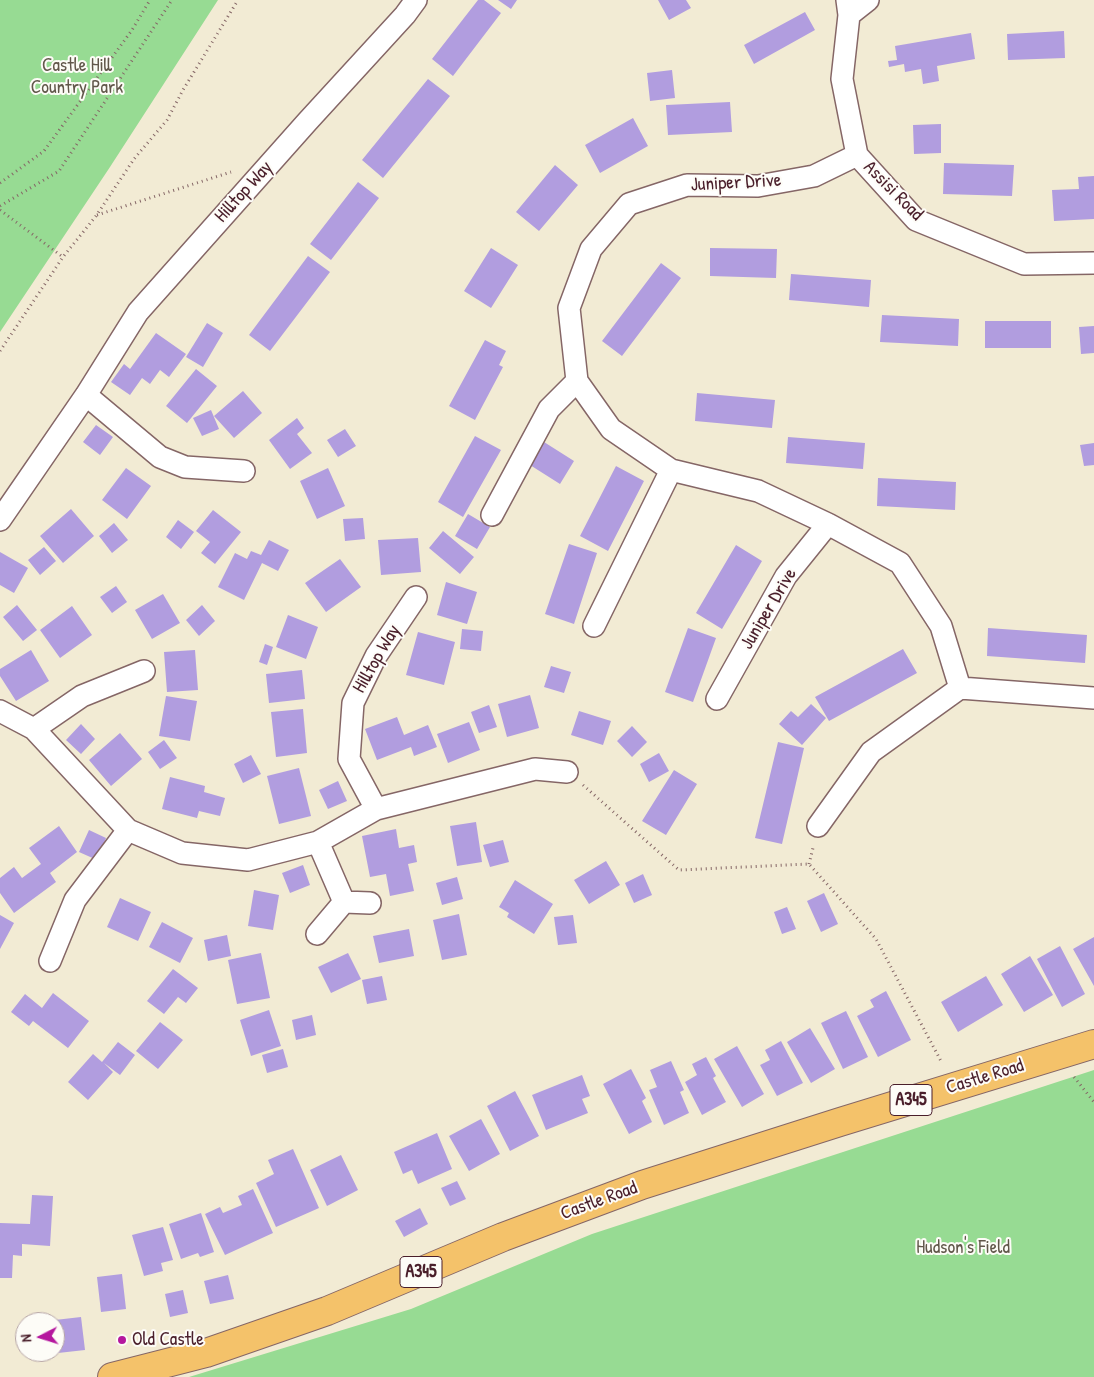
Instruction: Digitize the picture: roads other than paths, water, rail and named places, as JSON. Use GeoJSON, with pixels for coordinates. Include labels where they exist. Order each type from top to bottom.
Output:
{"type":"FeatureCollection","features":[{"type":"Feature","properties":{"kind":"main road","name":"Castle Road"},"geometry":{"type":"LineString","coordinates":[[112,1377],[206,1353],[327,1311],[502,1237],[642,1185],[1094,1044]]}},
{"type":"Feature","properties":{"kind":"street","name":"Hilltop Way"},"geometry":{"type":"LineString","coordinates":[[0,520],[86,395],[138,312],[405,15],[416,0]]}},
{"type":"Feature","properties":{"kind":"street","name":"Assisi Road"},"geometry":{"type":"LineString","coordinates":[[868,0],[848,7],[842,79],[857,155],[916,220],[1024,264],[1094,263]]}},
{"type":"Feature","properties":{"kind":"street","name":"Juniper Drive"},"geometry":{"type":"LineString","coordinates":[[857,155],[814,176],[758,186],[687,185],[629,204],[591,249],[569,308],[577,382],[611,429],[671,470],[758,491],[828,524],[900,563],[941,626],[960,688]]}},
{"type":"Feature","properties":{"kind":"street"},"geometry":{"type":"LineString","coordinates":[[492,515],[549,409],[577,382]]}},
{"type":"Feature","properties":{"kind":"street"},"geometry":{"type":"LineString","coordinates":[[86,395],[160,458],[185,468],[244,471]]}},
{"type":"Feature","properties":{"kind":"street"},"geometry":{"type":"LineString","coordinates":[[594,626],[671,470]]}},
{"type":"Feature","properties":{"kind":"street","name":"Juniper Drive"},"geometry":{"type":"LineString","coordinates":[[717,699],[786,576],[828,524]]}},
{"type":"Feature","properties":{"kind":"street","name":"Hilltop Way"},"geometry":{"type":"LineString","coordinates":[[376,809],[349,759],[352,703],[376,656],[416,597]]}},
{"type":"Feature","properties":{"kind":"street"},"geometry":{"type":"LineString","coordinates":[[34,729],[82,696],[144,671]]}},
{"type":"Feature","properties":{"kind":"street"},"geometry":{"type":"LineString","coordinates":[[818,826],[871,752],[960,688],[1094,698]]}},
{"type":"Feature","properties":{"kind":"street"},"geometry":{"type":"LineString","coordinates":[[0,711],[34,729],[128,830],[182,852],[248,860],[318,842],[376,809],[536,769],[568,772]]}},
{"type":"Feature","properties":{"kind":"street"},"geometry":{"type":"LineString","coordinates":[[50,961],[75,900],[128,830]]}},
{"type":"Feature","properties":{"kind":"street"},"geometry":{"type":"LineString","coordinates":[[318,842],[344,902]]}},
{"type":"Feature","properties":{"kind":"street"},"geometry":{"type":"LineString","coordinates":[[344,902],[370,903]]}},
{"type":"Feature","properties":{"kind":"street"},"geometry":{"type":"LineString","coordinates":[[317,934],[344,902]]}},
{"type":"Feature","properties":{"kind":"place","name":"Old Castle"},"geometry":{"type":"Point","coordinates":[122,1340]}},
{"type":"Feature","properties":{"kind":"park label","name":"Castle Hill Country Park"},"geometry":{"type":"Point","coordinates":[77,77]}},
{"type":"Feature","properties":{"kind":"park label","name":"Hudson's Field"},"geometry":{"type":"Point","coordinates":[963,1248]}}]}
